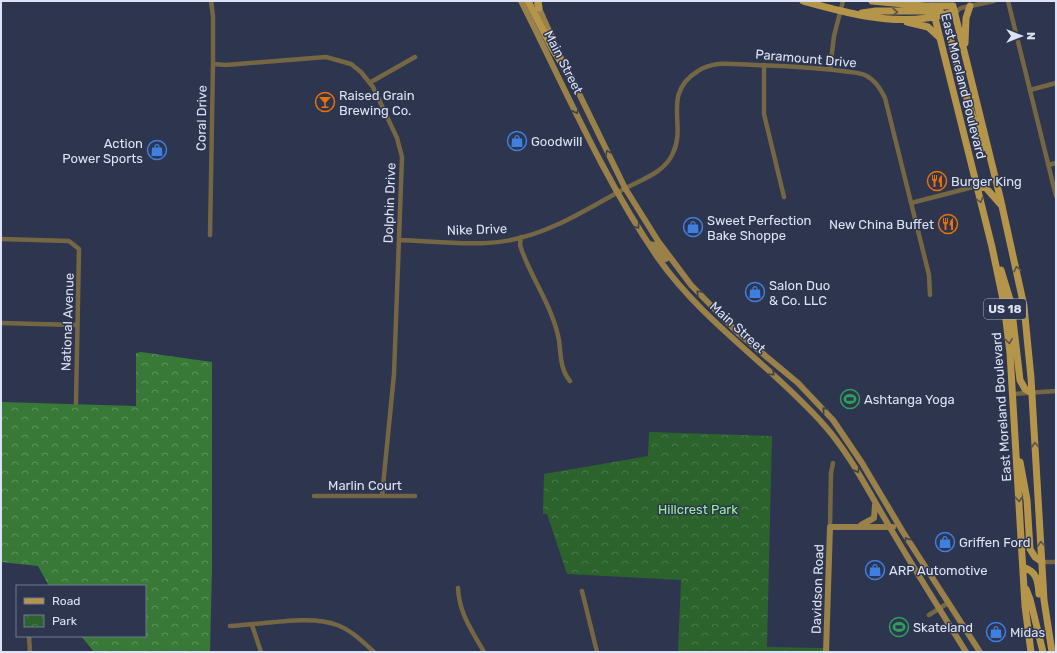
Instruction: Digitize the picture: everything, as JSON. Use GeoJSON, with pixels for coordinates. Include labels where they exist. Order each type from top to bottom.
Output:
{"type":"FeatureCollection","features":[{"type":"Feature","properties":{"kind":"main road","name":"Main Street"},"geometry":{"type":"LineString","coordinates":[[521,1],[617,193],[649,244],[678,284],[699,307],[795,394],[826,427],[853,462],[938,609],[966,652]]}},
{"type":"Feature","properties":{"kind":"main road"},"geometry":{"type":"LineString","coordinates":[[528,1],[546,38],[571,77]]}},
{"type":"Feature","properties":{"kind":"main road"},"geometry":{"type":"LineString","coordinates":[[803,1],[926,27],[931,29],[941,40]]}},
{"type":"Feature","properties":{"kind":"main road"},"geometry":{"type":"LineString","coordinates":[[872,1],[913,3],[936,10]]}},
{"type":"Feature","properties":{"kind":"main road","name":"Main Street"},"geometry":{"type":"LineString","coordinates":[[538,3],[571,77],[625,188],[658,241],[691,285],[738,333],[802,387],[833,420],[862,463],[898,525],[980,652]]}},
{"type":"Feature","properties":{"kind":"main road"},"geometry":{"type":"LineString","coordinates":[[856,13],[876,11],[936,10],[950,6]]}},
{"type":"Feature","properties":{"kind":"main road"},"geometry":{"type":"LineString","coordinates":[[890,19],[926,18],[936,10],[950,6]]}},
{"type":"Feature","properties":{"kind":"main road","name":"East Moreland Boulevard"},"geometry":{"type":"LineString","coordinates":[[950,6],[964,51],[1002,206],[1024,306],[1032,393],[1042,562],[1052,652]]}},
{"type":"Feature","properties":{"kind":"main road"},"geometry":{"type":"LineString","coordinates":[[964,51],[966,18],[970,6]]}},
{"type":"Feature","properties":{"kind":"main road","name":"East Moreland Boulevard"},"geometry":{"type":"LineString","coordinates":[[936,10],[941,40],[992,247],[1008,330],[1024,585],[1031,652]]}},
{"type":"Feature","properties":{"kind":"main road","name":"US 18"},"geometry":{"type":"LineString","coordinates":[[936,10],[947,25],[960,80],[984,150],[992,165]]}},
{"type":"Feature","properties":{"kind":"main road"},"geometry":{"type":"LineString","coordinates":[[977,186],[986,188],[1002,206]]}},
{"type":"Feature","properties":{"kind":"main road"},"geometry":{"type":"LineString","coordinates":[[649,244],[655,245],[668,261],[677,266]]}},
{"type":"Feature","properties":{"kind":"main road"},"geometry":{"type":"LineString","coordinates":[[992,247],[1012,303],[1020,380],[1026,389],[1032,393]]}},
{"type":"Feature","properties":{"kind":"main road"},"geometry":{"type":"LineString","coordinates":[[782,382],[788,375]]}},
{"type":"Feature","properties":{"kind":"main road"},"geometry":{"type":"LineString","coordinates":[[795,394],[802,387]]}},
{"type":"Feature","properties":{"kind":"main road"},"geometry":{"type":"LineString","coordinates":[[826,427],[833,420]]}},
{"type":"Feature","properties":{"kind":"main road"},"geometry":{"type":"LineString","coordinates":[[1016,452],[1023,471],[1030,549],[1035,557],[1042,562]]}},
{"type":"Feature","properties":{"kind":"main road"},"geometry":{"type":"LineString","coordinates":[[854,527],[868,523],[874,518],[876,515],[875,502]]}},
{"type":"Feature","properties":{"kind":"main road","name":"Davidson Road"},"geometry":{"type":"LineString","coordinates":[[826,652],[830,527],[890,528],[898,525]]}},
{"type":"Feature","properties":{"kind":"main road"},"geometry":{"type":"LineString","coordinates":[[1023,567],[1030,570],[1036,576],[1041,615],[1049,635]]}},
{"type":"Feature","properties":{"kind":"main road"},"geometry":{"type":"LineString","coordinates":[[1024,585],[1030,599],[1043,652]]}},
{"type":"Feature","properties":{"kind":"main road"},"geometry":{"type":"LineString","coordinates":[[962,645],[971,652]]}},
{"type":"Feature","properties":{"kind":"street","name":"Coral Drive"},"geometry":{"type":"LineString","coordinates":[[210,236],[213,64],[213,16],[211,1]]}},
{"type":"Feature","properties":{"kind":"street"},"geometry":{"type":"LineString","coordinates":[[830,69],[834,36],[843,1]]}},
{"type":"Feature","properties":{"kind":"street"},"geometry":{"type":"LineString","coordinates":[[950,6],[961,8],[994,1]]}},
{"type":"Feature","properties":{"kind":"street"},"geometry":{"type":"LineString","coordinates":[[1008,1],[1056,196]]}},
{"type":"Feature","properties":{"kind":"street","name":"Dolphin Drive"},"geometry":{"type":"LineString","coordinates":[[213,64],[226,65],[326,57],[351,64],[370,82],[400,148],[402,157],[394,374],[382,496]]}},
{"type":"Feature","properties":{"kind":"street"},"geometry":{"type":"LineString","coordinates":[[370,82],[415,57]]}},
{"type":"Feature","properties":{"kind":"street","name":"Paramount Drive"},"geometry":{"type":"LineString","coordinates":[[617,193],[652,175],[665,165],[672,156],[677,140],[677,98],[682,87],[692,75],[706,66],[719,64],[764,65],[830,69],[865,76],[873,80],[882,90],[887,104],[929,275],[930,295]]}},
{"type":"Feature","properties":{"kind":"street"},"geometry":{"type":"LineString","coordinates":[[764,65],[764,114],[784,197]]}},
{"type":"Feature","properties":{"kind":"street"},"geometry":{"type":"LineString","coordinates":[[1030,90],[1056,83]]}},
{"type":"Feature","properties":{"kind":"street"},"geometry":{"type":"LineString","coordinates":[[1048,165],[1056,163]]}},
{"type":"Feature","properties":{"kind":"street"},"geometry":{"type":"LineString","coordinates":[[911,203],[977,186]]}},
{"type":"Feature","properties":{"kind":"street","name":"Nike Drive"},"geometry":{"type":"LineString","coordinates":[[399,240],[493,242],[521,237],[547,229],[594,207],[617,193]]}},
{"type":"Feature","properties":{"kind":"street"},"geometry":{"type":"LineString","coordinates":[[521,237],[520,245],[522,251],[554,321],[563,371],[570,380]]}},
{"type":"Feature","properties":{"kind":"street","name":"National Avenue"},"geometry":{"type":"LineString","coordinates":[[1,239],[69,241],[75,244],[80,254],[76,403]]}},
{"type":"Feature","properties":{"kind":"street"},"geometry":{"type":"LineString","coordinates":[[1,323],[77,325]]}},
{"type":"Feature","properties":{"kind":"street"},"geometry":{"type":"LineString","coordinates":[[1013,394],[1056,391]]}},
{"type":"Feature","properties":{"kind":"street","name":"Davidson Road"},"geometry":{"type":"LineString","coordinates":[[830,527],[831,473],[834,463]]}},
{"type":"Feature","properties":{"kind":"street","name":"Marlin Court"},"geometry":{"type":"LineString","coordinates":[[314,496],[415,496]]}},
{"type":"Feature","properties":{"kind":"street"},"geometry":{"type":"LineString","coordinates":[[1042,562],[1056,562]]}},
{"type":"Feature","properties":{"kind":"street"},"geometry":{"type":"LineString","coordinates":[[458,588],[458,600],[464,617],[484,652]]}},
{"type":"Feature","properties":{"kind":"street"},"geometry":{"type":"LineString","coordinates":[[582,590],[598,652]]}},
{"type":"Feature","properties":{"kind":"street"},"geometry":{"type":"LineString","coordinates":[[928,615],[948,602]]}},
{"type":"Feature","properties":{"kind":"street"},"geometry":{"type":"LineString","coordinates":[[230,626],[305,620],[326,622],[349,631],[374,652]]}},
{"type":"Feature","properties":{"kind":"street"},"geometry":{"type":"LineString","coordinates":[[252,625],[260,652]]}},
{"type":"Feature","properties":{"kind":"street"},"geometry":{"type":"LineString","coordinates":[[30,637],[30,652]]}},
{"type":"Feature","properties":{"kind":"green space"},"geometry":{"type":"Polygon","coordinates":[[[141,352],[212,362],[212,566],[210,652],[94,652],[82,637],[146,637],[146,585],[48,585],[38,566],[1,562],[1,402],[136,406],[136,353],[141,352]]]}},
{"type":"Feature","properties":{"kind":"green space","name":"Hillcrest Park"},"geometry":{"type":"Polygon","coordinates":[[[649,432],[772,436],[767,647],[823,648],[823,652],[678,652],[681,580],[567,574],[547,514],[543,514],[544,474],[648,456],[649,432]]]}},
{"type":"Feature","properties":{"kind":"place","name":"Raised Grain Brewing Co."},"geometry":{"type":"Point","coordinates":[325,102]}},
{"type":"Feature","properties":{"kind":"place","name":"Goodwill"},"geometry":{"type":"Point","coordinates":[517,141]}},
{"type":"Feature","properties":{"kind":"place","name":"Action Power Sports"},"geometry":{"type":"Point","coordinates":[157,150]}},
{"type":"Feature","properties":{"kind":"place","name":"Burger King"},"geometry":{"type":"Point","coordinates":[937,181]}},
{"type":"Feature","properties":{"kind":"place","name":"New China Buffet"},"geometry":{"type":"Point","coordinates":[948,224]}},
{"type":"Feature","properties":{"kind":"place","name":"Sweet Perfection Bake Shoppe"},"geometry":{"type":"Point","coordinates":[693,227]}},
{"type":"Feature","properties":{"kind":"place","name":"Salon Duo & Co. LLC"},"geometry":{"type":"Point","coordinates":[755,292]}},
{"type":"Feature","properties":{"kind":"place","name":"Ashtanga Yoga"},"geometry":{"type":"Point","coordinates":[850,399]}},
{"type":"Feature","properties":{"kind":"place","name":"Griffen Ford"},"geometry":{"type":"Point","coordinates":[945,542]}},
{"type":"Feature","properties":{"kind":"place","name":"ARP Automotive"},"geometry":{"type":"Point","coordinates":[875,570]}},
{"type":"Feature","properties":{"kind":"place","name":"Skateland"},"geometry":{"type":"Point","coordinates":[899,627]}},
{"type":"Feature","properties":{"kind":"place","name":"Midas"},"geometry":{"type":"Point","coordinates":[996,632]}}]}
